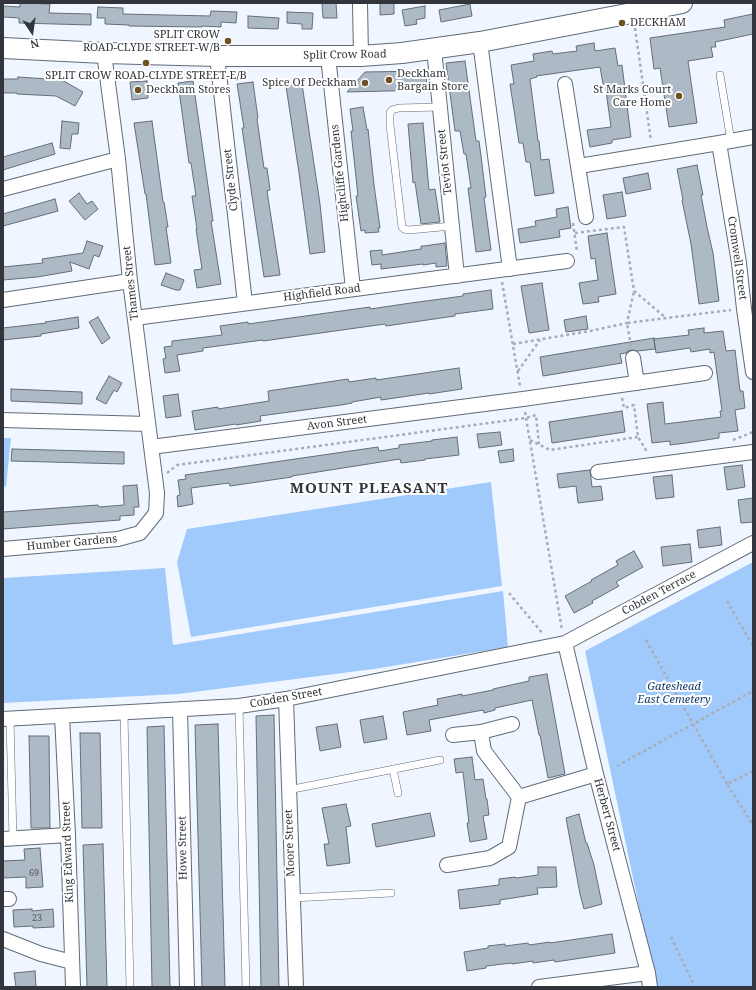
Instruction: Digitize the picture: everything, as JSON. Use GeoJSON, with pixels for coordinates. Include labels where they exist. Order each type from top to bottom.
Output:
{"type":"FeatureCollection","features":[{"type":"Feature","properties":{"kind":"street"},"geometry":{"type":"LineString","coordinates":[[360,3],[361,56]]}},
{"type":"Feature","properties":{"kind":"street","name":"Split Crow Road"},"geometry":{"type":"LineString","coordinates":[[3,48],[104,53],[217,56],[361,56],[402,53],[480,42],[682,3]]}},
{"type":"Feature","properties":{"kind":"street"},"geometry":{"type":"LineString","coordinates":[[480,42],[505,269]]}},
{"type":"Feature","properties":{"kind":"street","name":"Teviot Street"},"geometry":{"type":"LineString","coordinates":[[434,49],[456,276]]}},
{"type":"Feature","properties":{"kind":"street","name":"Thames Street"},"geometry":{"type":"LineString","coordinates":[[104,53],[118,159],[130,281],[156,482],[156,513]]}},
{"type":"Feature","properties":{"kind":"street","name":"Clyde Street"},"geometry":{"type":"LineString","coordinates":[[217,56],[245,303]]}},
{"type":"Feature","properties":{"kind":"street","name":"Highcliffe Gardens"},"geometry":{"type":"LineString","coordinates":[[328,56],[353,289]]}},
{"type":"Feature","properties":{"kind":"street"},"geometry":{"type":"LineString","coordinates":[[566,84],[586,217]]}},
{"type":"Feature","properties":{"kind":"street"},"geometry":{"type":"LineString","coordinates":[[579,166],[753,137]]}},
{"type":"Feature","properties":{"kind":"street","name":"Cromwell Street"},"geometry":{"type":"LineString","coordinates":[[725,142],[738,263],[753,372]]}},
{"type":"Feature","properties":{"kind":"street"},"geometry":{"type":"LineString","coordinates":[[3,189],[118,159]]}},
{"type":"Feature","properties":{"kind":"street","name":"Highfield Road"},"geometry":{"type":"LineString","coordinates":[[135,318],[567,261]]}},
{"type":"Feature","properties":{"kind":"street"},"geometry":{"type":"LineString","coordinates":[[3,300],[130,281]]}},
{"type":"Feature","properties":{"kind":"street"},"geometry":{"type":"LineString","coordinates":[[633,358],[638,383]]}},
{"type":"Feature","properties":{"kind":"street","name":"Avon Street"},"geometry":{"type":"LineString","coordinates":[[151,447],[522,399],[705,373]]}},
{"type":"Feature","properties":{"kind":"street"},"geometry":{"type":"LineString","coordinates":[[3,420],[148,424]]}},
{"type":"Feature","properties":{"kind":"street"},"geometry":{"type":"LineString","coordinates":[[598,472],[753,452]]}},
{"type":"Feature","properties":{"kind":"street","name":"Humber Gardens"},"geometry":{"type":"LineString","coordinates":[[3,549],[118,539],[140,533],[156,513]]}},
{"type":"Feature","properties":{"kind":"street","name":"Cobden Terrace"},"geometry":{"type":"LineString","coordinates":[[559,644],[753,544]]}},
{"type":"Feature","properties":{"kind":"street","name":"Cobden Street"},"geometry":{"type":"LineString","coordinates":[[7,719],[239,706],[286,699],[559,644]]}},
{"type":"Feature","properties":{"kind":"street","name":"Herbert Street"},"geometry":{"type":"LineString","coordinates":[[559,644],[596,774],[649,980]]}},
{"type":"Feature","properties":{"kind":"street","name":"Moore Street"},"geometry":{"type":"LineString","coordinates":[[286,699],[296,987]]}},
{"type":"Feature","properties":{"kind":"street","name":"Howe Street"},"geometry":{"type":"LineString","coordinates":[[180,710],[187,987]]}},
{"type":"Feature","properties":{"kind":"street","name":"King Edward Street"},"geometry":{"type":"LineString","coordinates":[[62,716],[73,987]]}},
{"type":"Feature","properties":{"kind":"street"},"geometry":{"type":"LineString","coordinates":[[453,735],[481,732],[512,724]]}},
{"type":"Feature","properties":{"kind":"street"},"geometry":{"type":"LineString","coordinates":[[447,865],[490,858],[509,846],[519,797],[484,751],[481,732]]}},
{"type":"Feature","properties":{"kind":"street"},"geometry":{"type":"LineString","coordinates":[[519,797],[596,774]]}},
{"type":"Feature","properties":{"kind":"street"},"geometry":{"type":"LineString","coordinates":[[8,839],[68,835]]}},
{"type":"Feature","properties":{"kind":"street"},"geometry":{"type":"LineString","coordinates":[[3,939],[42,954],[72,962]]}},
{"type":"Feature","properties":{"kind":"street"},"geometry":{"type":"LineString","coordinates":[[538,987],[649,980]]}},
{"type":"Feature","properties":{"kind":"lane"},"geometry":{"type":"LineString","coordinates":[[720,75],[725,142]]}},
{"type":"Feature","properties":{"kind":"lane"},"geometry":{"type":"LineString","coordinates":[[440,107],[399,108],[392,110],[390,113],[390,125],[402,227],[409,230],[452,226]]}},
{"type":"Feature","properties":{"kind":"lane"},"geometry":{"type":"LineString","coordinates":[[239,706],[246,987]]}},
{"type":"Feature","properties":{"kind":"lane"},"geometry":{"type":"LineString","coordinates":[[124,713],[130,987]]}},
{"type":"Feature","properties":{"kind":"lane"},"geometry":{"type":"LineString","coordinates":[[7,719],[8,839]]}},
{"type":"Feature","properties":{"kind":"lane"},"geometry":{"type":"LineString","coordinates":[[288,790],[440,760]]}},
{"type":"Feature","properties":{"kind":"lane"},"geometry":{"type":"LineString","coordinates":[[393,769],[398,793]]}},
{"type":"Feature","properties":{"kind":"lane"},"geometry":{"type":"LineString","coordinates":[[292,898],[391,893]]}},
{"type":"Feature","properties":{"kind":"path"},"geometry":{"type":"LineString","coordinates":[[632,13],[653,154]]}},
{"type":"Feature","properties":{"kind":"path"},"geometry":{"type":"LineString","coordinates":[[567,261],[578,257],[573,223],[586,217]]}},
{"type":"Feature","properties":{"kind":"path"},"geometry":{"type":"LineString","coordinates":[[575,233],[624,227],[634,291],[627,323],[633,358]]}},
{"type":"Feature","properties":{"kind":"path"},"geometry":{"type":"LineString","coordinates":[[505,269],[513,344],[526,418],[559,644]]}},
{"type":"Feature","properties":{"kind":"path"},"geometry":{"type":"LineString","coordinates":[[634,291],[666,318]]}},
{"type":"Feature","properties":{"kind":"path"},"geometry":{"type":"LineString","coordinates":[[513,344],[627,323],[744,309]]}},
{"type":"Feature","properties":{"kind":"path"},"geometry":{"type":"LineString","coordinates":[[518,372],[540,340]]}},
{"type":"Feature","properties":{"kind":"path"},"geometry":{"type":"LineString","coordinates":[[620,385],[624,408],[634,405],[638,437],[646,450],[652,450]]}},
{"type":"Feature","properties":{"kind":"path"},"geometry":{"type":"LineString","coordinates":[[156,482],[177,465],[526,418],[536,415],[538,444]]}},
{"type":"Feature","properties":{"kind":"path"},"geometry":{"type":"LineString","coordinates":[[731,441],[753,432]]}},
{"type":"Feature","properties":{"kind":"path"},"geometry":{"type":"LineString","coordinates":[[529,439],[550,450],[638,437]]}},
{"type":"Feature","properties":{"kind":"path"},"geometry":{"type":"LineString","coordinates":[[509,593],[559,644]]}},
{"type":"Feature","properties":{"kind":"path"},"geometry":{"type":"LineString","coordinates":[[727,601],[753,646]]}},
{"type":"Feature","properties":{"kind":"path"},"geometry":{"type":"LineString","coordinates":[[646,640],[727,784],[753,825]]}},
{"type":"Feature","properties":{"kind":"path"},"geometry":{"type":"LineString","coordinates":[[617,766],[753,691]]}},
{"type":"Feature","properties":{"kind":"path"},"geometry":{"type":"LineString","coordinates":[[727,784],[753,772]]}},
{"type":"Feature","properties":{"kind":"path"},"geometry":{"type":"LineString","coordinates":[[671,937],[695,987]]}},
{"type":"Feature","properties":{"kind":"green space"},"geometry":{"type":"Polygon","coordinates":[[[3,438],[11,438],[6,487],[3,486],[3,438]]]}},
{"type":"Feature","properties":{"kind":"green space"},"geometry":{"type":"Polygon","coordinates":[[[491,482],[502,586],[191,637],[177,562],[187,529],[491,482]]]}},
{"type":"Feature","properties":{"kind":"green space","name":"Gateshead East Cemetery"},"geometry":{"type":"Polygon","coordinates":[[[753,562],[753,987],[655,987],[585,651],[753,562]]]}},
{"type":"Feature","properties":{"kind":"green space"},"geometry":{"type":"Polygon","coordinates":[[[165,568],[173,645],[503,591],[508,647],[374,669],[178,694],[3,703],[3,578],[165,568]]]}},
{"type":"Feature","properties":{"kind":"building"},"geometry":{"type":"Polygon","coordinates":[[[20,3],[50,4],[49,13],[91,14],[91,25],[19,23],[19,18],[3,17],[3,6],[20,7],[20,3]]]}},
{"type":"Feature","properties":{"kind":"building"},"geometry":{"type":"Polygon","coordinates":[[[322,3],[336,3],[337,18],[323,18],[322,3]]]}},
{"type":"Feature","properties":{"kind":"building"},"geometry":{"type":"Polygon","coordinates":[[[380,3],[394,3],[394,14],[380,15],[380,3]]]}},
{"type":"Feature","properties":{"kind":"building"},"geometry":{"type":"Polygon","coordinates":[[[470,4],[472,16],[441,22],[439,10],[470,4]]]}},
{"type":"Feature","properties":{"kind":"building"},"geometry":{"type":"Polygon","coordinates":[[[425,6],[425,18],[416,20],[417,24],[405,26],[402,10],[425,6]]]}},
{"type":"Feature","properties":{"kind":"building"},"geometry":{"type":"Polygon","coordinates":[[[98,7],[123,8],[123,14],[210,16],[211,11],[237,12],[236,23],[221,22],[221,27],[129,26],[105,24],[105,18],[97,18],[98,7]]]}},
{"type":"Feature","properties":{"kind":"building"},"geometry":{"type":"Polygon","coordinates":[[[287,12],[313,13],[312,29],[302,29],[302,24],[287,23],[287,12]]]}},
{"type":"Feature","properties":{"kind":"building","name":"St Marks Court Care Home"},"geometry":{"type":"Polygon","coordinates":[[[753,14],[753,34],[715,42],[716,47],[711,47],[713,57],[688,61],[697,123],[669,127],[660,68],[654,69],[650,38],[725,27],[724,20],[753,14]]]}},
{"type":"Feature","properties":{"kind":"building"},"geometry":{"type":"Polygon","coordinates":[[[248,16],[279,18],[278,29],[248,28],[248,16]]]}},
{"type":"Feature","properties":{"kind":"building"},"geometry":{"type":"Polygon","coordinates":[[[594,43],[595,51],[615,48],[618,66],[622,65],[631,137],[612,140],[612,143],[590,147],[587,130],[611,127],[605,84],[603,84],[600,67],[536,76],[537,77],[530,79],[541,160],[549,159],[554,193],[535,196],[530,162],[526,162],[523,143],[519,143],[510,84],[514,84],[511,65],[534,61],[533,54],[552,51],[553,54],[577,51],[576,46],[594,43]]]}},
{"type":"Feature","properties":{"kind":"building"},"geometry":{"type":"Polygon","coordinates":[[[465,61],[476,141],[479,141],[486,197],[484,198],[491,250],[476,252],[468,188],[471,188],[466,154],[464,154],[460,131],[455,131],[446,63],[465,61]]]}},
{"type":"Feature","properties":{"kind":"building"},"geometry":{"type":"Polygon","coordinates":[[[426,71],[427,90],[347,92],[365,72],[426,71]]]}},
{"type":"Feature","properties":{"kind":"building"},"geometry":{"type":"Polygon","coordinates":[[[18,77],[62,80],[83,92],[75,106],[56,96],[3,93],[3,79],[18,79],[18,77]]]}},
{"type":"Feature","properties":{"kind":"building"},"geometry":{"type":"Polygon","coordinates":[[[147,81],[148,98],[132,100],[130,82],[147,81]]]}},
{"type":"Feature","properties":{"kind":"building"},"geometry":{"type":"Polygon","coordinates":[[[193,81],[213,221],[211,221],[221,284],[197,288],[194,270],[202,269],[192,196],[196,196],[191,163],[189,163],[178,83],[193,81]]]}},
{"type":"Feature","properties":{"kind":"building"},"geometry":{"type":"Polygon","coordinates":[[[253,82],[264,168],[267,168],[270,190],[267,191],[280,275],[264,277],[237,84],[253,82]]]}},
{"type":"Feature","properties":{"kind":"building"},"geometry":{"type":"Polygon","coordinates":[[[302,84],[320,204],[325,252],[310,254],[286,86],[302,84]]]}},
{"type":"Feature","properties":{"kind":"building"},"geometry":{"type":"Polygon","coordinates":[[[363,107],[367,130],[368,129],[380,228],[378,228],[379,232],[365,233],[365,230],[361,231],[356,196],[358,196],[350,109],[363,107]]]}},
{"type":"Feature","properties":{"kind":"building"},"geometry":{"type":"Polygon","coordinates":[[[62,121],[79,123],[78,134],[72,134],[70,149],[60,148],[62,121]]]}},
{"type":"Feature","properties":{"kind":"building"},"geometry":{"type":"Polygon","coordinates":[[[152,121],[163,202],[168,227],[166,227],[171,263],[155,265],[146,194],[134,123],[152,121]]]}},
{"type":"Feature","properties":{"kind":"building"},"geometry":{"type":"Polygon","coordinates":[[[423,123],[429,190],[435,189],[440,222],[421,224],[415,182],[413,183],[408,124],[423,123]]]}},
{"type":"Feature","properties":{"kind":"building"},"geometry":{"type":"Polygon","coordinates":[[[52,143],[55,154],[3,170],[3,157],[52,143]]]}},
{"type":"Feature","properties":{"kind":"building"},"geometry":{"type":"Polygon","coordinates":[[[697,165],[703,195],[701,195],[713,253],[719,301],[699,304],[691,244],[677,169],[697,165]]]}},
{"type":"Feature","properties":{"kind":"building"},"geometry":{"type":"Polygon","coordinates":[[[648,173],[651,189],[626,194],[623,178],[648,173]]]}},
{"type":"Feature","properties":{"kind":"building"},"geometry":{"type":"Polygon","coordinates":[[[622,192],[626,216],[607,219],[603,195],[622,192]]]}},
{"type":"Feature","properties":{"kind":"building"},"geometry":{"type":"Polygon","coordinates":[[[79,193],[87,204],[92,201],[98,209],[85,220],[69,201],[79,193]]]}},
{"type":"Feature","properties":{"kind":"building"},"geometry":{"type":"Polygon","coordinates":[[[55,199],[58,211],[3,226],[3,214],[55,199]]]}},
{"type":"Feature","properties":{"kind":"building"},"geometry":{"type":"Polygon","coordinates":[[[568,207],[571,228],[559,230],[560,237],[520,243],[518,229],[536,226],[535,221],[557,217],[556,209],[568,207]]]}},
{"type":"Feature","properties":{"kind":"building"},"geometry":{"type":"Polygon","coordinates":[[[607,233],[616,294],[598,297],[599,302],[583,304],[579,283],[598,280],[595,258],[591,259],[588,236],[607,233]]]}},
{"type":"Feature","properties":{"kind":"building"},"geometry":{"type":"Polygon","coordinates":[[[87,241],[103,246],[99,257],[94,255],[89,269],[70,262],[72,271],[37,277],[3,280],[3,267],[43,263],[42,259],[83,253],[87,241]]]}},
{"type":"Feature","properties":{"kind":"building"},"geometry":{"type":"Polygon","coordinates":[[[445,243],[447,266],[436,267],[436,263],[381,269],[381,264],[372,265],[370,251],[382,250],[382,255],[421,249],[421,246],[445,243]]]}},
{"type":"Feature","properties":{"kind":"building"},"geometry":{"type":"Polygon","coordinates":[[[166,273],[184,280],[180,290],[161,285],[166,273]]]}},
{"type":"Feature","properties":{"kind":"building"},"geometry":{"type":"Polygon","coordinates":[[[542,283],[549,330],[529,333],[521,286],[542,283]]]}},
{"type":"Feature","properties":{"kind":"building"},"geometry":{"type":"Polygon","coordinates":[[[491,290],[493,309],[386,326],[385,324],[203,348],[203,351],[177,355],[180,371],[165,373],[163,359],[166,358],[164,347],[172,346],[172,341],[222,335],[220,326],[248,322],[248,324],[370,307],[370,309],[463,296],[463,294],[491,290]]]}},
{"type":"Feature","properties":{"kind":"building"},"geometry":{"type":"Polygon","coordinates":[[[586,316],[588,329],[566,332],[564,320],[586,316]]]}},
{"type":"Feature","properties":{"kind":"building"},"geometry":{"type":"Polygon","coordinates":[[[78,317],[79,328],[41,334],[41,336],[3,340],[3,328],[46,323],[45,322],[78,317]]]}},
{"type":"Feature","properties":{"kind":"building"},"geometry":{"type":"Polygon","coordinates":[[[98,317],[110,338],[102,344],[89,322],[98,317]]]}},
{"type":"Feature","properties":{"kind":"building"},"geometry":{"type":"Polygon","coordinates":[[[704,328],[704,333],[723,331],[726,351],[735,350],[740,391],[743,391],[745,408],[735,410],[738,431],[719,433],[719,438],[686,443],[670,445],[670,441],[652,443],[647,404],[663,402],[665,424],[721,417],[720,411],[722,411],[714,352],[710,353],[710,349],[691,352],[690,348],[656,353],[654,339],[689,335],[688,330],[704,328]]]}},
{"type":"Feature","properties":{"kind":"building"},"geometry":{"type":"Polygon","coordinates":[[[654,338],[655,349],[638,351],[632,350],[620,354],[622,363],[543,376],[540,357],[654,338]]]}},
{"type":"Feature","properties":{"kind":"building"},"geometry":{"type":"Polygon","coordinates":[[[459,368],[462,389],[381,400],[381,397],[341,405],[260,416],[261,421],[195,430],[192,411],[218,407],[218,409],[269,401],[268,391],[348,379],[349,382],[376,378],[376,380],[459,368]]]}},
{"type":"Feature","properties":{"kind":"building"},"geometry":{"type":"Polygon","coordinates":[[[109,376],[122,383],[117,392],[114,390],[106,404],[96,399],[109,376]]]}},
{"type":"Feature","properties":{"kind":"building"},"geometry":{"type":"Polygon","coordinates":[[[11,389],[82,392],[82,404],[11,401],[11,389]]]}},
{"type":"Feature","properties":{"kind":"building"},"geometry":{"type":"Polygon","coordinates":[[[178,394],[181,416],[166,418],[163,396],[178,394]]]}},
{"type":"Feature","properties":{"kind":"building"},"geometry":{"type":"Polygon","coordinates":[[[622,411],[625,432],[552,443],[549,422],[622,411]]]}},
{"type":"Feature","properties":{"kind":"building"},"geometry":{"type":"Polygon","coordinates":[[[500,432],[502,445],[479,448],[477,434],[500,432]]]}},
{"type":"Feature","properties":{"kind":"building"},"geometry":{"type":"Polygon","coordinates":[[[457,437],[459,455],[401,463],[400,459],[230,486],[229,483],[191,488],[193,504],[178,507],[177,496],[180,495],[178,480],[186,479],[185,475],[378,447],[379,451],[399,448],[399,445],[457,437]]]}},
{"type":"Feature","properties":{"kind":"building"},"geometry":{"type":"Polygon","coordinates":[[[12,449],[124,452],[124,464],[11,461],[12,449]]]}},
{"type":"Feature","properties":{"kind":"building"},"geometry":{"type":"Polygon","coordinates":[[[513,449],[514,461],[500,463],[498,451],[513,449]]]}},
{"type":"Feature","properties":{"kind":"building"},"geometry":{"type":"Polygon","coordinates":[[[742,465],[745,487],[727,490],[724,467],[742,465]]]}},
{"type":"Feature","properties":{"kind":"building"},"geometry":{"type":"Polygon","coordinates":[[[590,470],[592,487],[601,486],[603,500],[578,503],[576,486],[559,488],[557,474],[590,470]]]}},
{"type":"Feature","properties":{"kind":"building"},"geometry":{"type":"Polygon","coordinates":[[[672,475],[674,497],[656,499],[653,477],[672,475]]]}},
{"type":"Feature","properties":{"kind":"building"},"geometry":{"type":"Polygon","coordinates":[[[137,485],[139,507],[134,507],[134,515],[120,516],[120,520],[3,529],[3,512],[98,505],[99,507],[124,505],[123,486],[137,485]]]}},
{"type":"Feature","properties":{"kind":"building"},"geometry":{"type":"Polygon","coordinates":[[[753,498],[753,522],[741,523],[738,500],[753,498]]]}},
{"type":"Feature","properties":{"kind":"building"},"geometry":{"type":"Polygon","coordinates":[[[720,527],[722,545],[699,548],[697,530],[720,527]]]}},
{"type":"Feature","properties":{"kind":"building"},"geometry":{"type":"Polygon","coordinates":[[[690,544],[692,562],[663,566],[661,547],[690,544]]]}},
{"type":"Feature","properties":{"kind":"building"},"geometry":{"type":"Polygon","coordinates":[[[634,551],[643,567],[616,582],[619,586],[592,601],[593,603],[574,613],[565,596],[618,565],[616,561],[634,551]]]}},
{"type":"Feature","properties":{"kind":"building"},"geometry":{"type":"Polygon","coordinates":[[[547,674],[565,774],[548,778],[532,700],[495,708],[495,710],[484,713],[483,710],[429,720],[431,731],[407,735],[403,712],[438,705],[437,699],[493,690],[529,681],[529,677],[547,674]]]}},
{"type":"Feature","properties":{"kind":"building"},"geometry":{"type":"Polygon","coordinates":[[[274,715],[279,987],[261,987],[256,716],[274,715]]]}},
{"type":"Feature","properties":{"kind":"building"},"geometry":{"type":"Polygon","coordinates":[[[383,716],[387,739],[364,743],[360,720],[383,716]]]}},
{"type":"Feature","properties":{"kind":"building"},"geometry":{"type":"Polygon","coordinates":[[[218,724],[225,987],[202,987],[195,725],[218,724]]]}},
{"type":"Feature","properties":{"kind":"building"},"geometry":{"type":"Polygon","coordinates":[[[337,724],[341,747],[320,751],[316,727],[337,724]]]}},
{"type":"Feature","properties":{"kind":"building"},"geometry":{"type":"Polygon","coordinates":[[[164,726],[170,987],[152,987],[147,727],[164,726]]]}},
{"type":"Feature","properties":{"kind":"building"},"geometry":{"type":"Polygon","coordinates":[[[80,733],[100,733],[102,828],[82,828],[80,733]]]}},
{"type":"Feature","properties":{"kind":"building"},"geometry":{"type":"Polygon","coordinates":[[[29,736],[49,736],[50,828],[31,828],[29,736]]]}},
{"type":"Feature","properties":{"kind":"building"},"geometry":{"type":"Polygon","coordinates":[[[472,757],[475,780],[483,779],[489,815],[483,816],[487,839],[470,842],[463,772],[456,773],[454,759],[472,757]]]}},
{"type":"Feature","properties":{"kind":"building"},"geometry":{"type":"Polygon","coordinates":[[[346,804],[351,826],[346,827],[350,863],[327,866],[324,844],[329,844],[322,808],[346,804]]]}},
{"type":"Feature","properties":{"kind":"building"},"geometry":{"type":"Polygon","coordinates":[[[430,813],[435,836],[376,847],[372,824],[430,813]]]}},
{"type":"Feature","properties":{"kind":"building"},"geometry":{"type":"Polygon","coordinates":[[[579,814],[586,843],[594,865],[602,904],[584,909],[566,818],[579,814]]]}},
{"type":"Feature","properties":{"kind":"building"},"geometry":{"type":"Polygon","coordinates":[[[103,844],[107,987],[87,987],[83,845],[103,844]]]}},
{"type":"Feature","properties":{"kind":"building"},"geometry":{"type":"Polygon","coordinates":[[[40,848],[43,887],[26,888],[26,877],[3,878],[3,861],[25,860],[24,849],[40,848]]]}},
{"type":"Feature","properties":{"kind":"building"},"geometry":{"type":"Polygon","coordinates":[[[538,867],[556,867],[557,887],[537,888],[538,894],[500,900],[500,904],[460,909],[458,890],[499,885],[499,879],[538,875],[538,867]]]}},
{"type":"Feature","properties":{"kind":"building"},"geometry":{"type":"Polygon","coordinates":[[[32,909],[32,911],[53,909],[54,927],[14,927],[13,910],[32,909]]]}},
{"type":"Feature","properties":{"kind":"building"},"geometry":{"type":"Polygon","coordinates":[[[612,934],[615,953],[555,962],[554,960],[533,963],[533,961],[486,966],[486,968],[467,971],[464,952],[488,948],[488,946],[550,943],[612,934]]]}},
{"type":"Feature","properties":{"kind":"building"},"geometry":{"type":"Polygon","coordinates":[[[35,971],[36,987],[16,987],[14,973],[35,971]]]}},
{"type":"Feature","properties":{"kind":"place","name":"DECKHAM"},"geometry":{"type":"Point","coordinates":[622,23]}},
{"type":"Feature","properties":{"kind":"place","name":"SPLIT CROW ROAD-CLYDE STREET-W/B"},"geometry":{"type":"Point","coordinates":[228,41]}},
{"type":"Feature","properties":{"kind":"place","name":"SPLIT CROW ROAD-CLYDE STREET-E/B"},"geometry":{"type":"Point","coordinates":[146,63]}},
{"type":"Feature","properties":{"kind":"place","name":"Deckham Bargain Store"},"geometry":{"type":"Point","coordinates":[389,80]}},
{"type":"Feature","properties":{"kind":"place","name":"Spice Of Deckham"},"geometry":{"type":"Point","coordinates":[365,83]}},
{"type":"Feature","properties":{"kind":"place","name":"Deckham Stores"},"geometry":{"type":"Point","coordinates":[138,90]}},
{"type":"Feature","properties":{"kind":"place","name":"St Marks Court Care Home"},"geometry":{"type":"Point","coordinates":[679,96]}},
{"type":"Feature","properties":{"kind":"district","name":"MOUNT PLEASANT"},"geometry":{"type":"Point","coordinates":[369,489]}}]}
